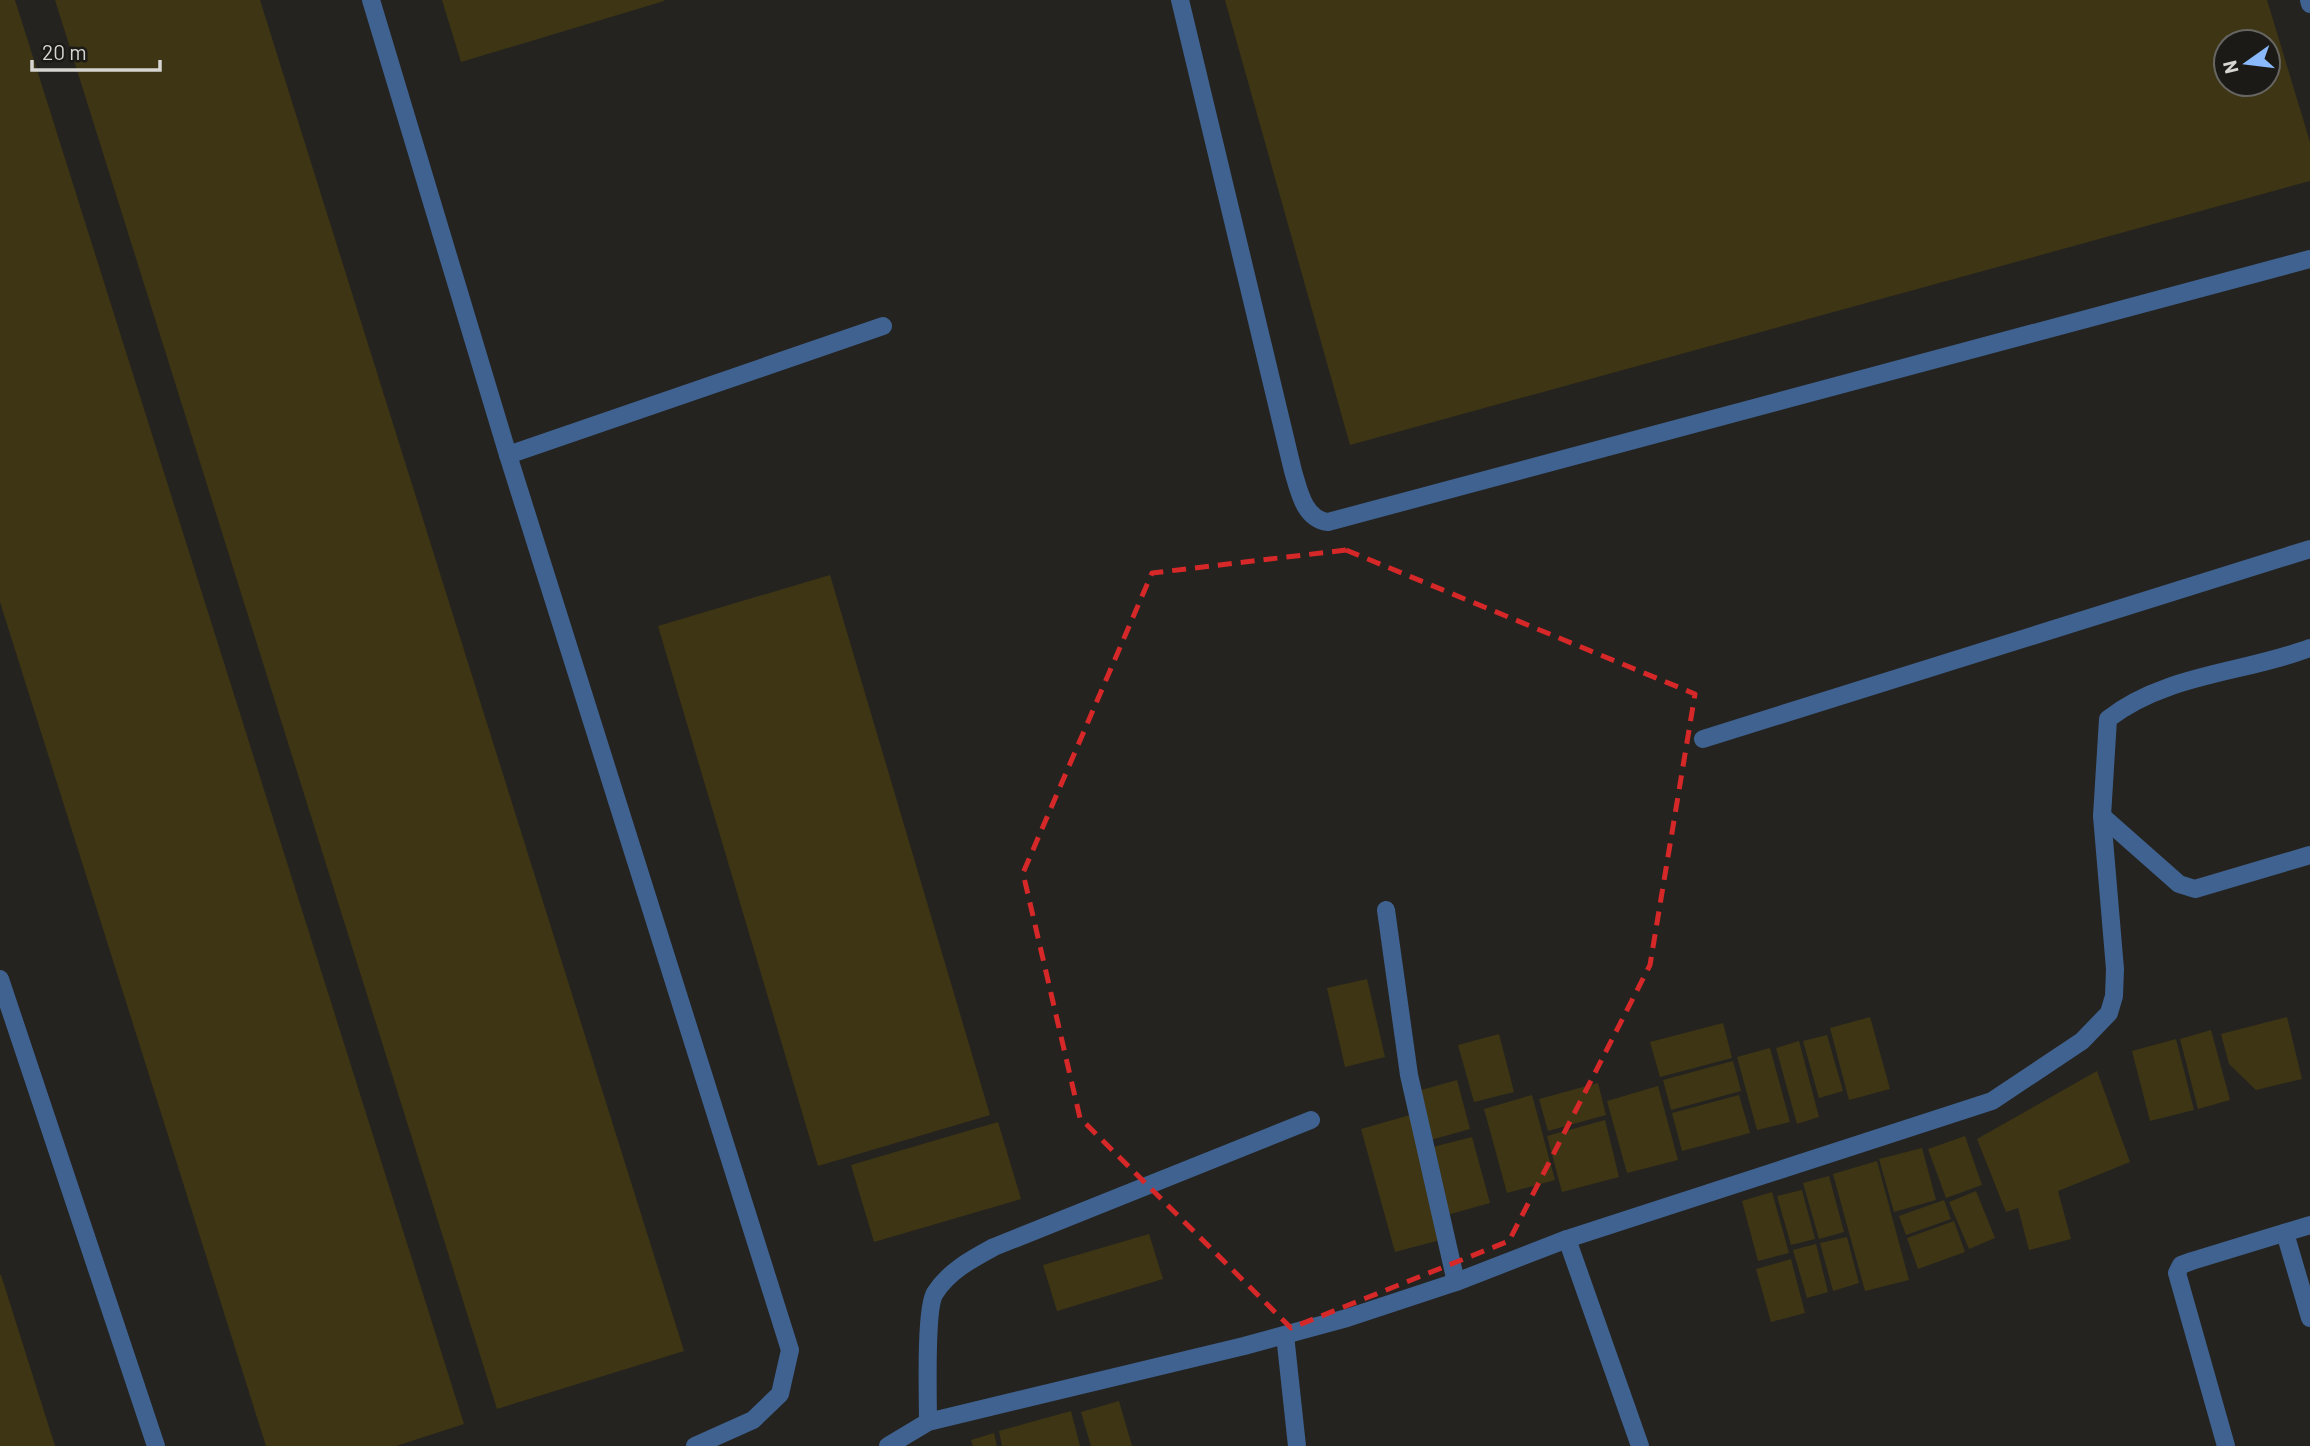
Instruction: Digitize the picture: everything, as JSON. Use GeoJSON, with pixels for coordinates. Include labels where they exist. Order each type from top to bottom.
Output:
{"type":"FeatureCollection","features":[{"type":"Feature","properties":{"kind":"lane"},"geometry":{"type":"LineString","coordinates":[[371,0],[508,455],[790,1350],[780,1394],[752,1420],[695,1446]]}},
{"type":"Feature","properties":{"kind":"lane"},"geometry":{"type":"LineString","coordinates":[[1180,0],[1293,471],[1301,500],[1320,521],[1328,522],[2310,258]]}},
{"type":"Feature","properties":{"kind":"lane"},"geometry":{"type":"LineString","coordinates":[[508,455],[883,326]]}},
{"type":"Feature","properties":{"kind":"lane"},"geometry":{"type":"LineString","coordinates":[[1703,739],[2310,549]]}},
{"type":"Feature","properties":{"kind":"lane"},"geometry":{"type":"LineString","coordinates":[[888,1446],[928,1422],[1347,1318],[1456,1282],[1567,1239],[1992,1101],[2082,1041],[2109,1013],[2114,996],[2115,969],[2102,816],[2108,719],[2127,704],[2152,693],[2212,673],[2250,666],[2310,648]]}},
{"type":"Feature","properties":{"kind":"lane"},"geometry":{"type":"LineString","coordinates":[[2102,816],[2179,884],[2195,889],[2310,855]]}},
{"type":"Feature","properties":{"kind":"lane"},"geometry":{"type":"LineString","coordinates":[[1386,910],[1409,1075],[1456,1282]]}},
{"type":"Feature","properties":{"kind":"lane"},"geometry":{"type":"LineString","coordinates":[[0,979],[4,1007],[156,1446]]}},
{"type":"Feature","properties":{"kind":"lane"},"geometry":{"type":"LineString","coordinates":[[928,1422],[929,1316],[934,1294],[959,1267],[994,1247],[1311,1120]]}},
{"type":"Feature","properties":{"kind":"lane"},"geometry":{"type":"LineString","coordinates":[[2227,1446],[2177,1273],[2181,1265],[2192,1261],[2310,1226]]}},
{"type":"Feature","properties":{"kind":"lane"},"geometry":{"type":"LineString","coordinates":[[2285,1233],[2310,1318]]}},
{"type":"Feature","properties":{"kind":"lane"},"geometry":{"type":"LineString","coordinates":[[1567,1239],[1640,1446]]}},
{"type":"Feature","properties":{"kind":"lane"},"geometry":{"type":"LineString","coordinates":[[1285,1335],[1297,1446]]}},
{"type":"Feature","properties":{"kind":"highlighted area"},"geometry":{"type":"Polygon","coordinates":[[[1346,550],[1695,694],[1650,965],[1509,1241],[1291,1328],[1080,1118],[1023,873],[1152,573],[1346,550]]]}},
{"type":"Feature","properties":{"kind":"building"},"geometry":{"type":"Polygon","coordinates":[[[0,0],[15,0],[464,1424],[396,1446],[266,1446],[0,602],[0,0]]]}},
{"type":"Feature","properties":{"kind":"building"},"geometry":{"type":"Polygon","coordinates":[[[55,0],[260,0],[684,1351],[497,1409],[55,0]]]}},
{"type":"Feature","properties":{"kind":"building"},"geometry":{"type":"Polygon","coordinates":[[[442,0],[664,0],[664,1],[461,62],[442,0]]]}},
{"type":"Feature","properties":{"kind":"building"},"geometry":{"type":"Polygon","coordinates":[[[1225,0],[2267,0],[2275,28],[2212,28],[2212,98],[2282,98],[2282,50],[2310,142],[2310,181],[1350,445],[1225,0]]]}},
{"type":"Feature","properties":{"kind":"building"},"geometry":{"type":"Polygon","coordinates":[[[830,575],[990,1115],[818,1166],[658,626],[830,575]]]}},
{"type":"Feature","properties":{"kind":"building"},"geometry":{"type":"Polygon","coordinates":[[[1367,979],[1385,1057],[1345,1067],[1327,988],[1367,979]]]}},
{"type":"Feature","properties":{"kind":"building"},"geometry":{"type":"Polygon","coordinates":[[[1870,1017],[1890,1089],[1849,1100],[1830,1028],[1870,1017]]]}},
{"type":"Feature","properties":{"kind":"building"},"geometry":{"type":"Polygon","coordinates":[[[2287,1017],[2302,1079],[2256,1090],[2229,1064],[2221,1034],[2287,1017]]]}},
{"type":"Feature","properties":{"kind":"building"},"geometry":{"type":"Polygon","coordinates":[[[1723,1023],[1732,1058],[1660,1077],[1650,1042],[1723,1023]]]}},
{"type":"Feature","properties":{"kind":"building"},"geometry":{"type":"Polygon","coordinates":[[[2211,1030],[2230,1100],[2198,1109],[2180,1039],[2211,1030]]]}},
{"type":"Feature","properties":{"kind":"building"},"geometry":{"type":"Polygon","coordinates":[[[1499,1034],[1514,1092],[1474,1102],[1458,1045],[1499,1034]]]}},
{"type":"Feature","properties":{"kind":"building"},"geometry":{"type":"Polygon","coordinates":[[[1827,1035],[1843,1091],[1819,1098],[1803,1041],[1827,1035]]]}},
{"type":"Feature","properties":{"kind":"building"},"geometry":{"type":"Polygon","coordinates":[[[2176,1039],[2194,1110],[2150,1121],[2132,1051],[2176,1039]]]}},
{"type":"Feature","properties":{"kind":"building"},"geometry":{"type":"Polygon","coordinates":[[[1799,1041],[1819,1117],[1797,1124],[1776,1048],[1799,1041]]]}},
{"type":"Feature","properties":{"kind":"building"},"geometry":{"type":"Polygon","coordinates":[[[1770,1048],[1790,1122],[1757,1130],[1737,1057],[1770,1048]]]}},
{"type":"Feature","properties":{"kind":"building"},"geometry":{"type":"Polygon","coordinates":[[[1733,1061],[1741,1091],[1671,1110],[1663,1080],[1733,1061]]]}},
{"type":"Feature","properties":{"kind":"building"},"geometry":{"type":"Polygon","coordinates":[[[2097,1071],[2130,1162],[2058,1191],[2071,1239],[2029,1250],[2018,1208],[2006,1212],[1977,1139],[2097,1071]]]}},
{"type":"Feature","properties":{"kind":"building"},"geometry":{"type":"Polygon","coordinates":[[[1457,1080],[1470,1129],[1427,1141],[1414,1092],[1457,1080]]]}},
{"type":"Feature","properties":{"kind":"building"},"geometry":{"type":"Polygon","coordinates":[[[1598,1083],[1606,1115],[1548,1131],[1539,1099],[1598,1083]]]}},
{"type":"Feature","properties":{"kind":"building"},"geometry":{"type":"Polygon","coordinates":[[[1658,1086],[1678,1160],[1627,1173],[1607,1101],[1658,1086]]]}},
{"type":"Feature","properties":{"kind":"building"},"geometry":{"type":"Polygon","coordinates":[[[1532,1095],[1555,1180],[1507,1193],[1484,1109],[1532,1095]]]}},
{"type":"Feature","properties":{"kind":"building"},"geometry":{"type":"Polygon","coordinates":[[[1739,1095],[1750,1133],[1682,1151],[1672,1113],[1739,1095]]]}},
{"type":"Feature","properties":{"kind":"building"},"geometry":{"type":"Polygon","coordinates":[[[1410,1115],[1444,1239],[1395,1252],[1361,1129],[1410,1115]]]}},
{"type":"Feature","properties":{"kind":"building"},"geometry":{"type":"Polygon","coordinates":[[[1605,1120],[1619,1177],[1562,1192],[1547,1136],[1605,1120]]]}},
{"type":"Feature","properties":{"kind":"building"},"geometry":{"type":"Polygon","coordinates":[[[998,1122],[1021,1199],[874,1242],[851,1165],[998,1122]]]}},
{"type":"Feature","properties":{"kind":"building"},"geometry":{"type":"Polygon","coordinates":[[[1965,1136],[1982,1185],[1946,1198],[1928,1149],[1965,1136]]]}},
{"type":"Feature","properties":{"kind":"building"},"geometry":{"type":"Polygon","coordinates":[[[1472,1137],[1490,1203],[1447,1215],[1429,1148],[1472,1137]]]}},
{"type":"Feature","properties":{"kind":"building"},"geometry":{"type":"Polygon","coordinates":[[[1922,1148],[1936,1200],[1894,1212],[1879,1159],[1922,1148]]]}},
{"type":"Feature","properties":{"kind":"building"},"geometry":{"type":"Polygon","coordinates":[[[1877,1161],[1909,1280],[1865,1291],[1833,1174],[1877,1161]]]}},
{"type":"Feature","properties":{"kind":"building"},"geometry":{"type":"Polygon","coordinates":[[[1829,1176],[1844,1232],[1819,1239],[1803,1183],[1829,1176]]]}},
{"type":"Feature","properties":{"kind":"building"},"geometry":{"type":"Polygon","coordinates":[[[1802,1190],[1815,1239],[1791,1245],[1777,1196],[1802,1190]]]}},
{"type":"Feature","properties":{"kind":"building"},"geometry":{"type":"Polygon","coordinates":[[[1976,1191],[1995,1238],[1969,1249],[1949,1202],[1976,1191]]]}},
{"type":"Feature","properties":{"kind":"building"},"geometry":{"type":"Polygon","coordinates":[[[1772,1192],[1789,1253],[1758,1261],[1742,1201],[1772,1192]]]}},
{"type":"Feature","properties":{"kind":"building"},"geometry":{"type":"Polygon","coordinates":[[[1944,1200],[1951,1219],[1906,1235],[1899,1216],[1944,1200]]]}},
{"type":"Feature","properties":{"kind":"building"},"geometry":{"type":"Polygon","coordinates":[[[1954,1221],[1965,1252],[1918,1269],[1907,1238],[1954,1221]]]}},
{"type":"Feature","properties":{"kind":"building"},"geometry":{"type":"Polygon","coordinates":[[[1149,1234],[1163,1279],[1057,1311],[1043,1265],[1149,1234]]]}},
{"type":"Feature","properties":{"kind":"building"},"geometry":{"type":"Polygon","coordinates":[[[1847,1237],[1859,1283],[1833,1291],[1820,1243],[1847,1237]]]}},
{"type":"Feature","properties":{"kind":"building"},"geometry":{"type":"Polygon","coordinates":[[[1816,1244],[1828,1292],[1807,1298],[1793,1250],[1816,1244]]]}},
{"type":"Feature","properties":{"kind":"building"},"geometry":{"type":"Polygon","coordinates":[[[1791,1259],[1805,1313],[1771,1322],[1756,1269],[1791,1259]]]}},
{"type":"Feature","properties":{"kind":"building"},"geometry":{"type":"Polygon","coordinates":[[[1,1275],[55,1446],[0,1446],[1,1275]]]}},
{"type":"Feature","properties":{"kind":"building"},"geometry":{"type":"Polygon","coordinates":[[[1119,1401],[1132,1446],[1091,1446],[1081,1412],[1119,1401]]]}},
{"type":"Feature","properties":{"kind":"building"},"geometry":{"type":"Polygon","coordinates":[[[1071,1411],[1080,1446],[1002,1446],[999,1431],[1071,1411]]]}},
{"type":"Feature","properties":{"kind":"building"},"geometry":{"type":"Polygon","coordinates":[[[994,1433],[997,1446],[973,1446],[971,1440],[994,1433]]]}}]}
